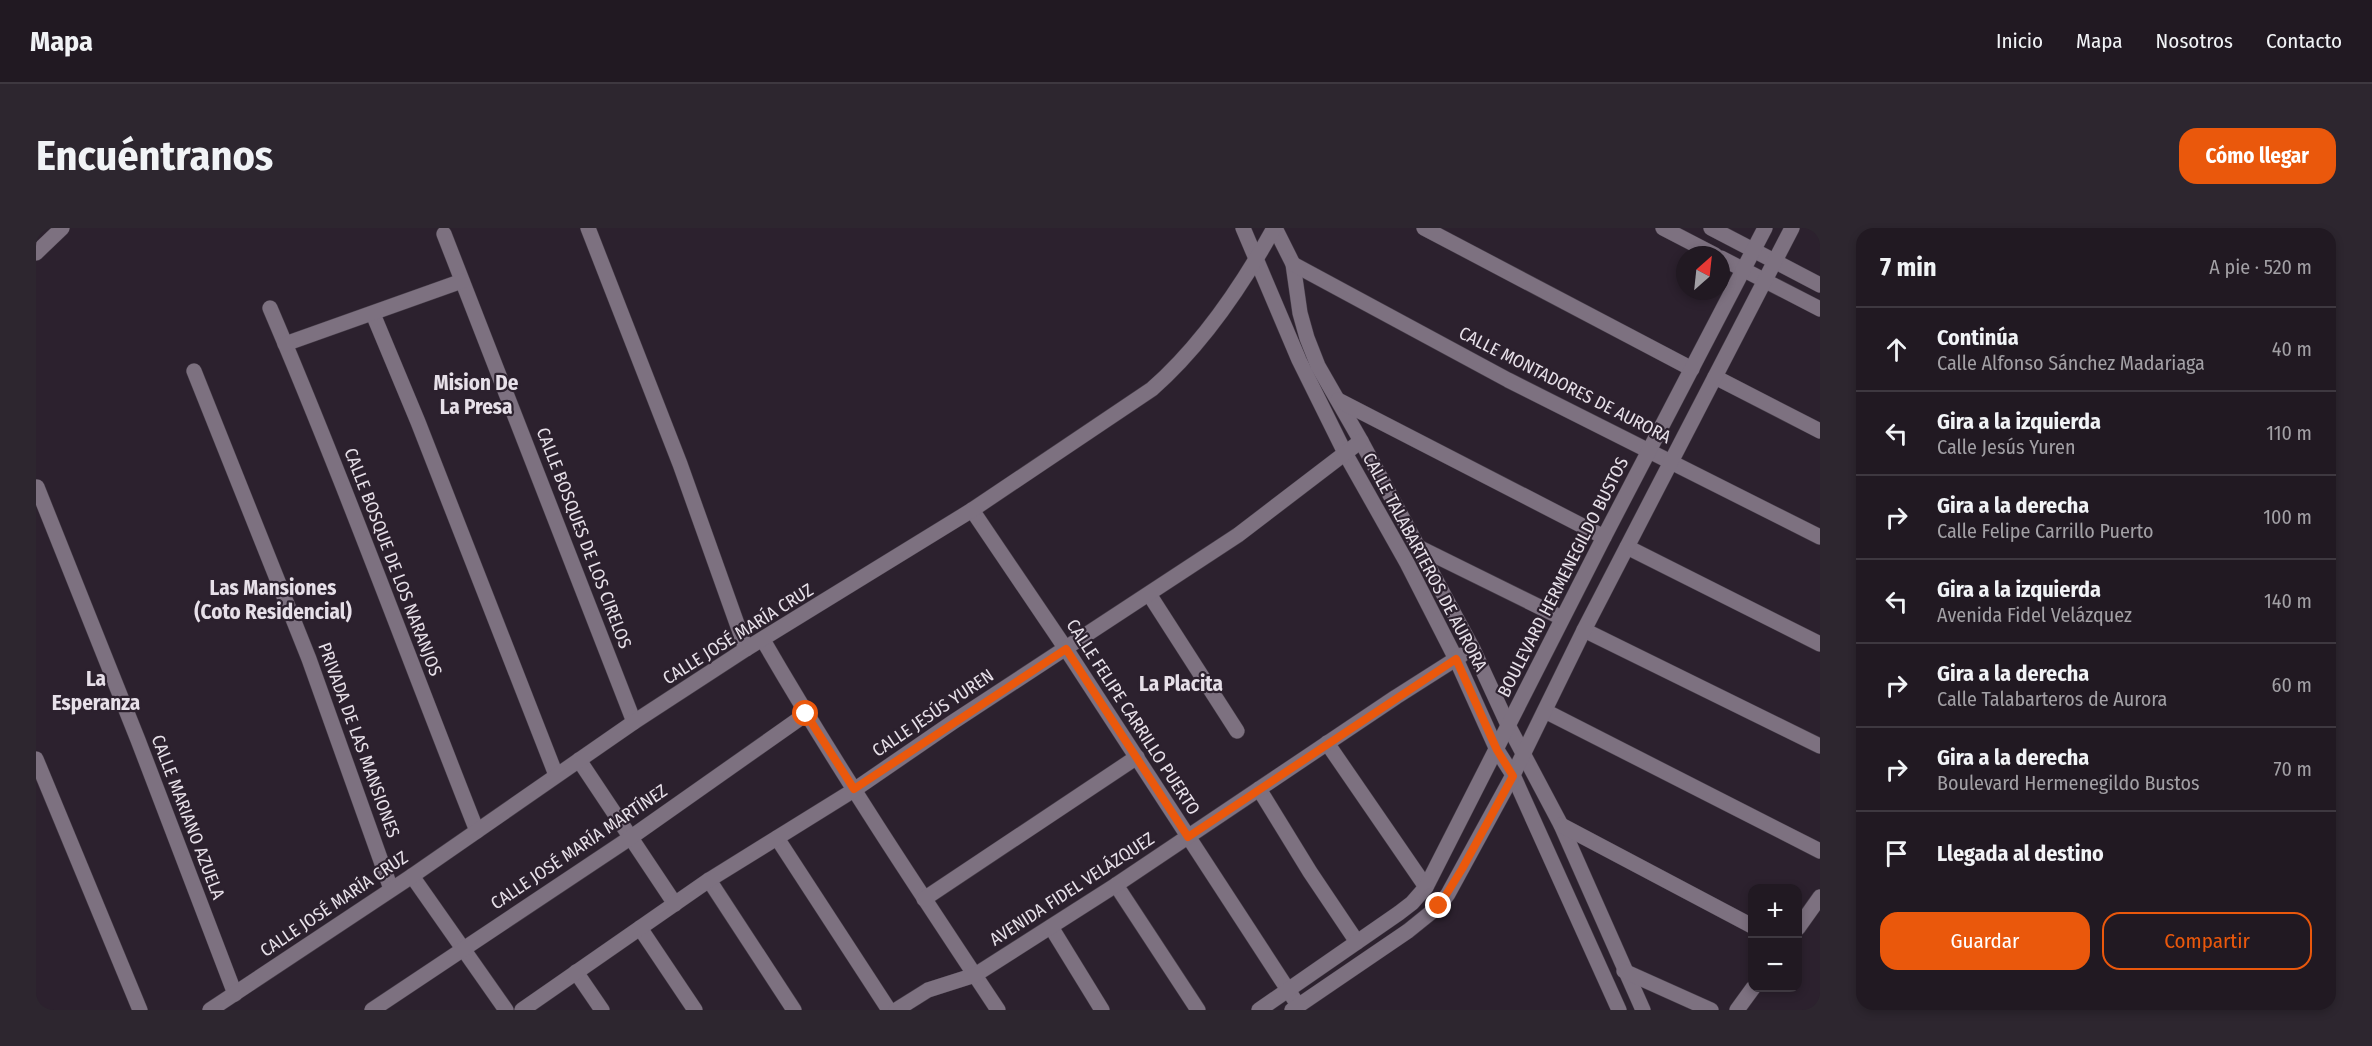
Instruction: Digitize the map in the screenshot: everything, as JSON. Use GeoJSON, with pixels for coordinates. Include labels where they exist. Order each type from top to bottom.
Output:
{"type":"FeatureCollection","features":[{"type":"Feature","properties":{"kind":"street"},"geometry":{"type":"LineString","coordinates":[[36,253],[62,228]]}},
{"type":"Feature","properties":{"kind":"street"},"geometry":{"type":"LineString","coordinates":[[588,228],[680,464],[746,649]]}},
{"type":"Feature","properties":{"kind":"street","name":"CALLE TALABARTEROS DE AURORA"},"geometry":{"type":"LineString","coordinates":[[1243,228],[1299,360],[1345,453],[1407,562],[1456,659],[1497,750],[1513,776],[1619,1010]]}},
{"type":"Feature","properties":{"kind":"street","name":"CALLE JOSÉ MARÍA CRUZ"},"geometry":{"type":"LineString","coordinates":[[210,1010],[412,876],[634,722],[746,649],[972,510],[1152,389],[1184,358],[1256,260],[1274,228]]}},
{"type":"Feature","properties":{"kind":"street","name":"CALLE TALABARTEROS DE AURORA"},"geometry":{"type":"LineString","coordinates":[[1274,228],[1293,264],[1300,313],[1318,366],[1473,648],[1508,725],[1561,825],[1643,1010]]}},
{"type":"Feature","properties":{"kind":"street"},"geometry":{"type":"LineString","coordinates":[[1424,228],[1692,369]]}},
{"type":"Feature","properties":{"kind":"street"},"geometry":{"type":"LineString","coordinates":[[1663,228],[1698,246]]}},
{"type":"Feature","properties":{"kind":"street"},"geometry":{"type":"LineString","coordinates":[[1711,228],[1820,285]]}},
{"type":"Feature","properties":{"kind":"street","name":"BOULEVARD HERMENEGILDO BUSTOS"},"geometry":{"type":"LineString","coordinates":[[1259,1010],[1406,908],[1426,887],[1604,537],[1765,228]]}},
{"type":"Feature","properties":{"kind":"street"},"geometry":{"type":"LineString","coordinates":[[1295,1008],[1408,931],[1439,906],[1513,776],[1584,630],[1792,228]]}},
{"type":"Feature","properties":{"kind":"street","name":"CALLE BOSQUES DE LOS CIRELOS"},"geometry":{"type":"LineString","coordinates":[[444,234],[634,722]]}},
{"type":"Feature","properties":{"kind":"street"},"geometry":{"type":"LineString","coordinates":[[1730,263],[1820,309]]}},
{"type":"Feature","properties":{"kind":"street","name":"CALLE MONTADORES DE AURORA"},"geometry":{"type":"LineString","coordinates":[[1293,264],[1508,380],[1820,537]]}},
{"type":"Feature","properties":{"kind":"street"},"geometry":{"type":"LineString","coordinates":[[285,344],[462,281]]}},
{"type":"Feature","properties":{"kind":"street","name":"CALLE BOSQUE DE LOS NARANJOS"},"geometry":{"type":"LineString","coordinates":[[270,308],[381,579],[427,705],[477,831]]}},
{"type":"Feature","properties":{"kind":"street"},"geometry":{"type":"LineString","coordinates":[[373,314],[418,422],[556,774]]}},
{"type":"Feature","properties":{"kind":"street","name":"PRIVADA DE LAS MANSIONES"},"geometry":{"type":"LineString","coordinates":[[194,371],[309,659],[391,889]]}},
{"type":"Feature","properties":{"kind":"street"},"geometry":{"type":"LineString","coordinates":[[1714,377],[1820,430]]}},
{"type":"Feature","properties":{"kind":"street"},"geometry":{"type":"LineString","coordinates":[[1338,400],[1604,537]]}},
{"type":"Feature","properties":{"kind":"street","name":"CALLE JESÚS YUREN"},"geometry":{"type":"LineString","coordinates":[[522,1010],[709,880],[854,789],[1238,535],[1361,441]]}},
{"type":"Feature","properties":{"kind":"street","name":"CALLE MARIANO AZUELA"},"geometry":{"type":"LineString","coordinates":[[37,487],[138,740],[235,994]]}},
{"type":"Feature","properties":{"kind":"street","name":"CALLE FELIPE CARRILLO PUERTO"},"geometry":{"type":"LineString","coordinates":[[972,510],[1137,758],[1288,991],[1295,1008]]}},
{"type":"Feature","properties":{"kind":"street"},"geometry":{"type":"LineString","coordinates":[[1418,547],[1563,618]]}},
{"type":"Feature","properties":{"kind":"street"},"geometry":{"type":"LineString","coordinates":[[1628,547],[1820,644]]}},
{"type":"Feature","properties":{"kind":"street"},"geometry":{"type":"LineString","coordinates":[[1149,594],[1237,731]]}},
{"type":"Feature","properties":{"kind":"street"},"geometry":{"type":"LineString","coordinates":[[1584,630],[1820,746]]}},
{"type":"Feature","properties":{"kind":"street"},"geometry":{"type":"LineString","coordinates":[[763,640],[806,714],[998,1010]]}},
{"type":"Feature","properties":{"kind":"street","name":"AVENIDA FIDEL VELÁZQUEZ"},"geometry":{"type":"LineString","coordinates":[[896,1010],[928,990],[975,975],[1116,885],[1473,648]]}},
{"type":"Feature","properties":{"kind":"street"},"geometry":{"type":"LineString","coordinates":[[1545,711],[1820,851]]}},
{"type":"Feature","properties":{"kind":"street","name":"CALLE JOSÉ MARÍA MARTÍNEZ"},"geometry":{"type":"LineString","coordinates":[[372,1010],[630,838],[806,714]]}},
{"type":"Feature","properties":{"kind":"street"},"geometry":{"type":"LineString","coordinates":[[1327,743],[1426,887]]}},
{"type":"Feature","properties":{"kind":"street"},"geometry":{"type":"LineString","coordinates":[[924,899],[1137,758]]}},
{"type":"Feature","properties":{"kind":"street"},"geometry":{"type":"LineString","coordinates":[[36,759],[140,1010]]}},
{"type":"Feature","properties":{"kind":"street"},"geometry":{"type":"LineString","coordinates":[[579,760],[675,904]]}},
{"type":"Feature","properties":{"kind":"street"},"geometry":{"type":"LineString","coordinates":[[1259,789],[1310,872],[1357,942]]}},
{"type":"Feature","properties":{"kind":"street"},"geometry":{"type":"LineString","coordinates":[[1561,825],[1748,924]]}},
{"type":"Feature","properties":{"kind":"street"},"geometry":{"type":"LineString","coordinates":[[777,838],[889,1010]]}},
{"type":"Feature","properties":{"kind":"street"},"geometry":{"type":"LineString","coordinates":[[412,876],[506,1010]]}},
{"type":"Feature","properties":{"kind":"street"},"geometry":{"type":"LineString","coordinates":[[709,880],[794,1010]]}},
{"type":"Feature","properties":{"kind":"street"},"geometry":{"type":"LineString","coordinates":[[1116,885],[1198,1010]]}},
{"type":"Feature","properties":{"kind":"street"},"geometry":{"type":"LineString","coordinates":[[1802,921],[1820,897]]}},
{"type":"Feature","properties":{"kind":"street"},"geometry":{"type":"LineString","coordinates":[[1051,927],[1102,1010]]}},
{"type":"Feature","properties":{"kind":"street"},"geometry":{"type":"LineString","coordinates":[[640,928],[695,1010]]}},
{"type":"Feature","properties":{"kind":"street"},"geometry":{"type":"LineString","coordinates":[[1624,971],[1711,1010]]}},
{"type":"Feature","properties":{"kind":"street"},"geometry":{"type":"LineString","coordinates":[[576,972],[602,1010]]}},
{"type":"Feature","properties":{"kind":"street"},"geometry":{"type":"LineString","coordinates":[[1737,1010],[1750,992]]}},
{"type":"Feature","properties":{"kind":"district","name":"Mision De La Presa"},"geometry":{"type":"Point","coordinates":[476,395]}},
{"type":"Feature","properties":{"kind":"district","name":"Las Mansiones (Coto Residencial)"},"geometry":{"type":"Point","coordinates":[273,600]}},
{"type":"Feature","properties":{"kind":"district","name":"La Placita"},"geometry":{"type":"Point","coordinates":[1181,684]}},
{"type":"Feature","properties":{"kind":"district","name":"La Esperanza"},"geometry":{"type":"Point","coordinates":[96,691]}},
{"type":"Feature","properties":{"kind":"route"},"geometry":{"type":"LineString","coordinates":[[806,714],[854,789],[1066,649],[1188,837],[1456,659],[1497,750],[1513,776],[1448,894],[1439,906]]}}]}
